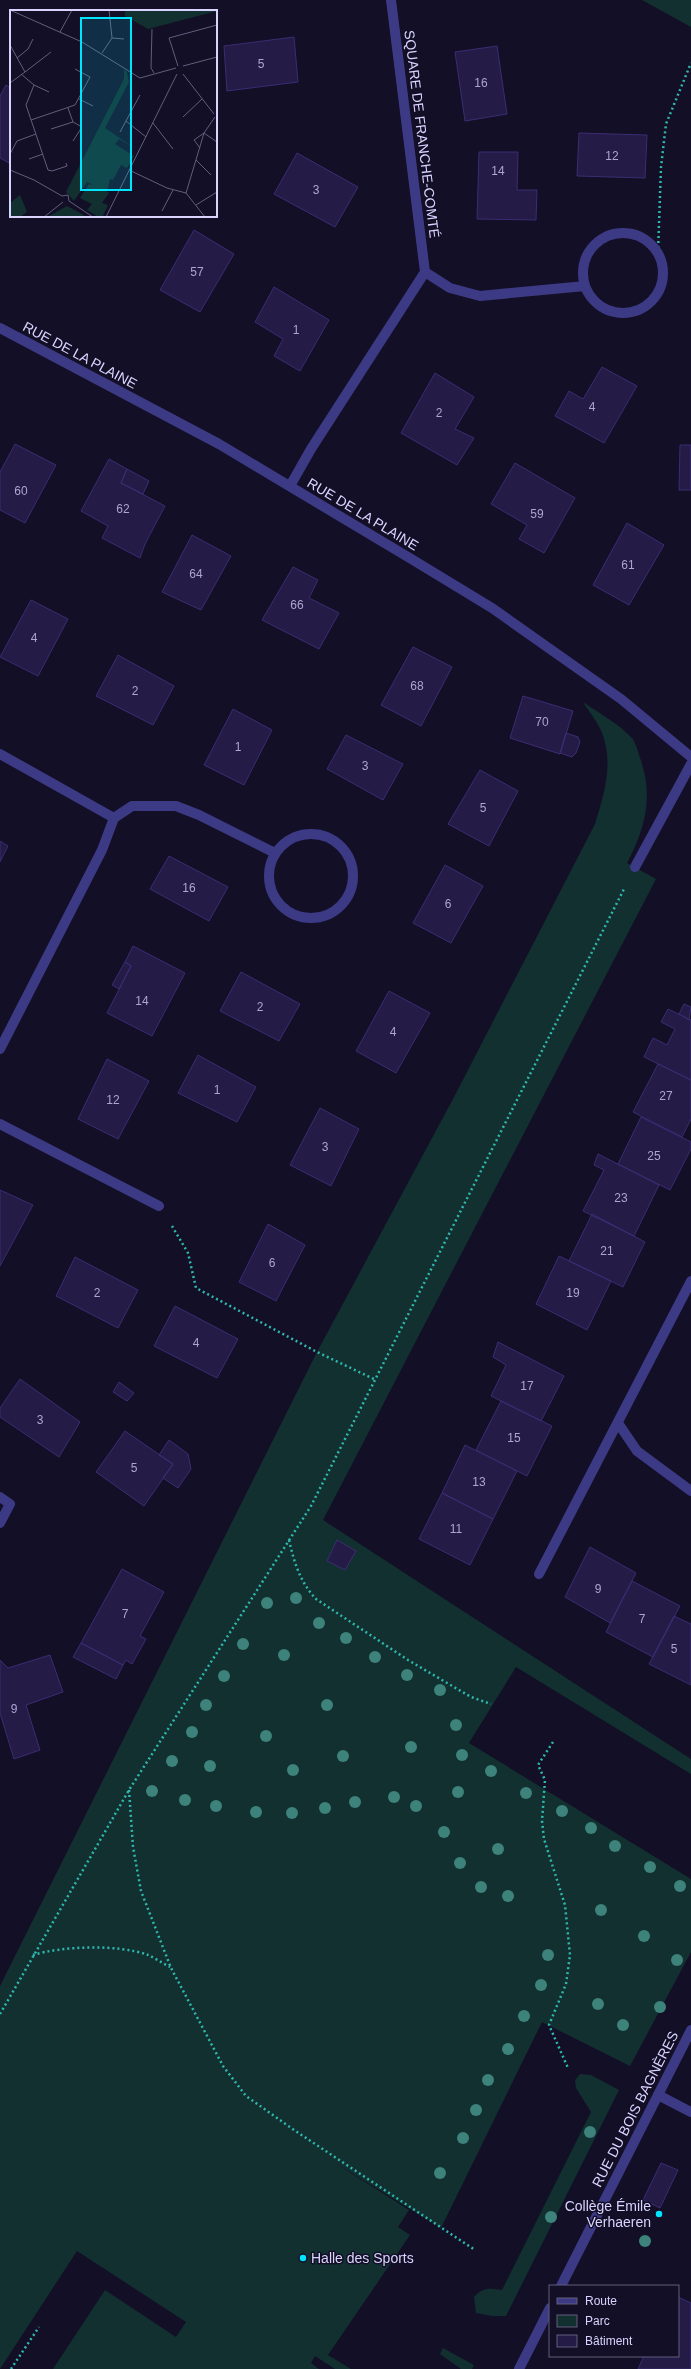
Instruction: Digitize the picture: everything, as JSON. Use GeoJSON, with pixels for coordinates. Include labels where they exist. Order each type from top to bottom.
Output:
{"type":"FeatureCollection","features":[{"type":"Feature","properties":{"kind":"street","name":"SQUARE DE FRANCHE-COMTÉ"},"geometry":{"type":"LineString","coordinates":[[391,0],[425,272]]}},
{"type":"Feature","properties":{"kind":"street"},"geometry":{"type":"LineString","coordinates":[[626,233],[639,236],[650,243],[658,253],[662,266],[663,278],[659,291],[640,309],[627,312],[607,309],[592,298],[585,286],[583,273],[585,260],[591,249],[601,239],[613,234],[626,233]]}},
{"type":"Feature","properties":{"kind":"street"},"geometry":{"type":"LineString","coordinates":[[290,486],[311,449],[425,272],[450,288],[480,296],[585,286]]}},
{"type":"Feature","properties":{"kind":"street","name":"RUE DE LA PLAINE"},"geometry":{"type":"LineString","coordinates":[[0,328],[219,444],[492,608],[621,699],[691,757]]}},
{"type":"Feature","properties":{"kind":"street"},"geometry":{"type":"LineString","coordinates":[[0,754],[114,818]]}},
{"type":"Feature","properties":{"kind":"street"},"geometry":{"type":"LineString","coordinates":[[635,867],[691,764]]}},
{"type":"Feature","properties":{"kind":"street"},"geometry":{"type":"LineString","coordinates":[[0,1049],[102,850],[114,818],[132,806],[176,806],[199,815],[275,853]]}},
{"type":"Feature","properties":{"kind":"street"},"geometry":{"type":"LineString","coordinates":[[315,835],[333,841],[343,850],[351,867],[352,886],[346,898],[336,909],[323,916],[309,918],[294,915],[282,907],[273,895],[269,881],[270,867],[275,853],[284,844],[295,837],[315,835]]}},
{"type":"Feature","properties":{"kind":"street"},"geometry":{"type":"LineString","coordinates":[[0,1124],[159,1206]]}},
{"type":"Feature","properties":{"kind":"street"},"geometry":{"type":"LineString","coordinates":[[538,1574],[691,1281]]}},
{"type":"Feature","properties":{"kind":"street"},"geometry":{"type":"LineString","coordinates":[[618,1423],[637,1451],[691,1491]]}},
{"type":"Feature","properties":{"kind":"street"},"geometry":{"type":"LineString","coordinates":[[0,1497],[10,1504],[0,1523]]}},
{"type":"Feature","properties":{"kind":"street","name":"RUE DU BOIS BAGNÈRES"},"geometry":{"type":"LineString","coordinates":[[562,2285],[691,2030]]}},
{"type":"Feature","properties":{"kind":"street"},"geometry":{"type":"LineString","coordinates":[[658,2095],[691,2112]]}},
{"type":"Feature","properties":{"kind":"street"},"geometry":{"type":"LineString","coordinates":[[519,2369],[549,2310]]}},
{"type":"Feature","properties":{"kind":"path"},"geometry":{"type":"LineString","coordinates":[[658,253],[661,167],[666,124],[691,63]]}},
{"type":"Feature","properties":{"kind":"path"},"geometry":{"type":"LineString","coordinates":[[0,2014],[32,1955],[129,1790],[310,1506],[376,1380],[635,867]]}},
{"type":"Feature","properties":{"kind":"path"},"geometry":{"type":"LineString","coordinates":[[159,1206],[188,1253],[196,1288],[317,1352],[376,1380]]}},
{"type":"Feature","properties":{"kind":"path"},"geometry":{"type":"LineString","coordinates":[[289,1540],[293,1560],[304,1587],[316,1599],[408,1660],[471,1697],[491,1704]]}},
{"type":"Feature","properties":{"kind":"path"},"geometry":{"type":"LineString","coordinates":[[553,1742],[538,1765],[545,1780],[542,1822],[544,1839],[565,1905],[570,1955],[566,1984],[549,2024],[568,2068]]}},
{"type":"Feature","properties":{"kind":"path"},"geometry":{"type":"LineString","coordinates":[[129,1790],[130,1822],[136,1872],[154,1926],[171,1968],[223,2066],[246,2096],[294,2130],[475,2250]]}},
{"type":"Feature","properties":{"kind":"path"},"geometry":{"type":"LineString","coordinates":[[32,1955],[75,1949],[119,1950],[148,1955],[171,1968]]}},
{"type":"Feature","properties":{"kind":"path"},"geometry":{"type":"LineString","coordinates":[[11,2369],[39,2327]]}},
{"type":"Feature","properties":{"kind":"green space"},"geometry":{"type":"Polygon","coordinates":[[[642,0],[691,0],[691,27],[642,0]]]}},
{"type":"Feature","properties":{"kind":"green space"},"geometry":{"type":"Polygon","coordinates":[[[583,702],[621,728],[632,738],[636,745],[644,772],[647,799],[646,812],[639,838],[627,863],[656,879],[323,1520],[691,1759],[691,1774],[516,1667],[469,1743],[691,1879],[691,1952],[630,2066],[542,2022],[441,2228],[329,2159],[409,2210],[398,2227],[410,2235],[328,2355],[351,2369],[335,2369],[315,2356],[311,2363],[319,2369],[53,2369],[105,2290],[176,2337],[186,2322],[77,2251],[0,2369],[0,1986],[317,1352],[453,1099],[595,824],[602,801],[606,778],[606,744],[596,721],[583,702]]]}},
{"type":"Feature","properties":{"kind":"green space"},"geometry":{"type":"Polygon","coordinates":[[[580,2074],[591,2075],[619,2090],[506,2316],[492,2316],[476,2313],[474,2297],[480,2291],[487,2289],[502,2290],[591,2112],[576,2088],[575,2080],[580,2074]]]}},
{"type":"Feature","properties":{"kind":"green space"},"geometry":{"type":"Polygon","coordinates":[[[443,2348],[474,2365],[472,2369],[461,2369],[440,2354],[443,2348]]]}},
{"type":"Feature","properties":{"kind":"building"},"geometry":{"type":"Polygon","coordinates":[[[294,37],[298,82],[227,91],[224,46],[294,37]]]}},
{"type":"Feature","properties":{"kind":"building"},"geometry":{"type":"Polygon","coordinates":[[[497,46],[507,114],[465,121],[455,52],[497,46]]]}},
{"type":"Feature","properties":{"kind":"building"},"geometry":{"type":"Polygon","coordinates":[[[6,85],[10,87],[10,163],[0,158],[0,96],[6,85]]]}},
{"type":"Feature","properties":{"kind":"building"},"geometry":{"type":"Polygon","coordinates":[[[579,133],[647,135],[645,178],[577,176],[579,133]]]}},
{"type":"Feature","properties":{"kind":"building"},"geometry":{"type":"Polygon","coordinates":[[[479,152],[518,152],[517,190],[537,190],[536,220],[477,219],[479,152]]]}},
{"type":"Feature","properties":{"kind":"building"},"geometry":{"type":"Polygon","coordinates":[[[297,153],[358,187],[335,227],[274,194],[297,153]]]}},
{"type":"Feature","properties":{"kind":"building"},"geometry":{"type":"Polygon","coordinates":[[[194,230],[234,254],[200,312],[160,290],[194,230]]]}},
{"type":"Feature","properties":{"kind":"building"},"geometry":{"type":"Polygon","coordinates":[[[274,287],[329,320],[300,371],[274,356],[283,339],[255,322],[274,287]]]}},
{"type":"Feature","properties":{"kind":"building"},"geometry":{"type":"Polygon","coordinates":[[[602,367],[637,386],[604,443],[555,416],[569,391],[583,399],[602,367]]]}},
{"type":"Feature","properties":{"kind":"building"},"geometry":{"type":"Polygon","coordinates":[[[435,373],[474,397],[455,429],[474,438],[457,465],[401,433],[435,373]]]}},
{"type":"Feature","properties":{"kind":"building"},"geometry":{"type":"Polygon","coordinates":[[[15,444],[56,465],[25,523],[0,510],[0,472],[15,444]]]}},
{"type":"Feature","properties":{"kind":"building"},"geometry":{"type":"Polygon","coordinates":[[[680,445],[691,445],[691,490],[679,490],[680,445]]]}},
{"type":"Feature","properties":{"kind":"building"},"geometry":{"type":"Polygon","coordinates":[[[109,459],[127,469],[121,483],[165,506],[145,544],[140,558],[102,538],[108,526],[81,511],[109,459]]]}},
{"type":"Feature","properties":{"kind":"building"},"geometry":{"type":"Polygon","coordinates":[[[515,463],[575,498],[544,553],[519,539],[527,525],[491,504],[515,463]]]}},
{"type":"Feature","properties":{"kind":"building"},"geometry":{"type":"Polygon","coordinates":[[[127,469],[149,481],[143,494],[121,483],[127,469]]]}},
{"type":"Feature","properties":{"kind":"building"},"geometry":{"type":"Polygon","coordinates":[[[627,523],[664,545],[629,605],[593,585],[627,523]]]}},
{"type":"Feature","properties":{"kind":"building"},"geometry":{"type":"Polygon","coordinates":[[[192,535],[231,556],[201,610],[162,592],[192,535]]]}},
{"type":"Feature","properties":{"kind":"building"},"geometry":{"type":"Polygon","coordinates":[[[293,567],[318,580],[309,598],[339,613],[319,649],[262,620],[293,567]]]}},
{"type":"Feature","properties":{"kind":"building"},"geometry":{"type":"Polygon","coordinates":[[[31,600],[68,619],[38,676],[0,657],[31,600]]]}},
{"type":"Feature","properties":{"kind":"building"},"geometry":{"type":"Polygon","coordinates":[[[413,647],[452,667],[421,726],[381,705],[413,647]]]}},
{"type":"Feature","properties":{"kind":"building"},"geometry":{"type":"Polygon","coordinates":[[[118,655],[174,686],[153,725],[96,696],[118,655]]]}},
{"type":"Feature","properties":{"kind":"building"},"geometry":{"type":"Polygon","coordinates":[[[523,696],[573,711],[560,754],[510,738],[523,696]]]}},
{"type":"Feature","properties":{"kind":"building"},"geometry":{"type":"Polygon","coordinates":[[[233,709],[272,730],[244,785],[204,765],[233,709]]]}},
{"type":"Feature","properties":{"kind":"building"},"geometry":{"type":"Polygon","coordinates":[[[566,733],[578,737],[580,742],[576,753],[572,757],[560,753],[566,733]]]}},
{"type":"Feature","properties":{"kind":"building"},"geometry":{"type":"Polygon","coordinates":[[[346,735],[403,764],[383,800],[327,769],[346,735]]]}},
{"type":"Feature","properties":{"kind":"building"},"geometry":{"type":"Polygon","coordinates":[[[480,770],[518,791],[489,846],[448,824],[480,770]]]}},
{"type":"Feature","properties":{"kind":"building"},"geometry":{"type":"Polygon","coordinates":[[[0,841],[8,846],[0,862],[0,841]]]}},
{"type":"Feature","properties":{"kind":"building"},"geometry":{"type":"Polygon","coordinates":[[[169,856],[228,887],[209,921],[150,889],[169,856]]]}},
{"type":"Feature","properties":{"kind":"building"},"geometry":{"type":"Polygon","coordinates":[[[445,865],[483,886],[451,943],[413,923],[445,865]]]}},
{"type":"Feature","properties":{"kind":"building"},"geometry":{"type":"Polygon","coordinates":[[[133,946],[185,973],[152,1036],[107,1013],[131,966],[125,962],[133,946]]]}},
{"type":"Feature","properties":{"kind":"building"},"geometry":{"type":"Polygon","coordinates":[[[125,962],[131,966],[119,989],[112,985],[125,962]]]}},
{"type":"Feature","properties":{"kind":"building"},"geometry":{"type":"Polygon","coordinates":[[[241,972],[300,1004],[279,1041],[220,1011],[241,972]]]}},
{"type":"Feature","properties":{"kind":"building"},"geometry":{"type":"Polygon","coordinates":[[[389,991],[430,1013],[396,1073],[356,1051],[389,991]]]}},
{"type":"Feature","properties":{"kind":"building"},"geometry":{"type":"Polygon","coordinates":[[[684,1004],[691,1007],[689,1020],[679,1014],[684,1004]]]}},
{"type":"Feature","properties":{"kind":"building"},"geometry":{"type":"Polygon","coordinates":[[[668,1009],[691,1020],[691,1080],[644,1057],[653,1038],[667,1045],[675,1029],[661,1022],[668,1009]]]}},
{"type":"Feature","properties":{"kind":"building"},"geometry":{"type":"Polygon","coordinates":[[[198,1055],[256,1087],[237,1122],[178,1093],[198,1055]]]}},
{"type":"Feature","properties":{"kind":"building"},"geometry":{"type":"Polygon","coordinates":[[[107,1059],[149,1081],[118,1139],[78,1119],[107,1059]]]}},
{"type":"Feature","properties":{"kind":"building"},"geometry":{"type":"Polygon","coordinates":[[[658,1064],[691,1080],[691,1119],[682,1137],[633,1112],[658,1064]]]}},
{"type":"Feature","properties":{"kind":"building"},"geometry":{"type":"Polygon","coordinates":[[[320,1108],[359,1129],[331,1186],[290,1165],[320,1108]]]}},
{"type":"Feature","properties":{"kind":"building"},"geometry":{"type":"Polygon","coordinates":[[[641,1117],[691,1142],[691,1149],[670,1190],[618,1164],[641,1117]]]}},
{"type":"Feature","properties":{"kind":"building"},"geometry":{"type":"Polygon","coordinates":[[[598,1154],[659,1185],[634,1236],[583,1211],[604,1170],[594,1165],[598,1154]]]}},
{"type":"Feature","properties":{"kind":"building"},"geometry":{"type":"Polygon","coordinates":[[[0,1190],[33,1205],[0,1266],[0,1190]]]}},
{"type":"Feature","properties":{"kind":"building"},"geometry":{"type":"Polygon","coordinates":[[[592,1214],[645,1242],[623,1287],[569,1261],[592,1214]]]}},
{"type":"Feature","properties":{"kind":"building"},"geometry":{"type":"Polygon","coordinates":[[[268,1224],[305,1245],[276,1301],[239,1282],[268,1224]]]}},
{"type":"Feature","properties":{"kind":"building"},"geometry":{"type":"Polygon","coordinates":[[[559,1256],[611,1281],[587,1330],[536,1304],[559,1256]]]}},
{"type":"Feature","properties":{"kind":"building"},"geometry":{"type":"Polygon","coordinates":[[[75,1257],[138,1290],[118,1328],[56,1296],[75,1257]]]}},
{"type":"Feature","properties":{"kind":"building"},"geometry":{"type":"Polygon","coordinates":[[[175,1306],[238,1339],[217,1378],[154,1346],[175,1306]]]}},
{"type":"Feature","properties":{"kind":"building"},"geometry":{"type":"Polygon","coordinates":[[[498,1342],[564,1376],[541,1421],[491,1396],[506,1365],[493,1357],[498,1342]]]}},
{"type":"Feature","properties":{"kind":"building"},"geometry":{"type":"Polygon","coordinates":[[[20,1379],[80,1422],[59,1457],[0,1417],[0,1408],[20,1379]]]}},
{"type":"Feature","properties":{"kind":"building"},"geometry":{"type":"Polygon","coordinates":[[[119,1382],[134,1393],[127,1401],[113,1392],[119,1382]]]}},
{"type":"Feature","properties":{"kind":"building"},"geometry":{"type":"Polygon","coordinates":[[[501,1401],[552,1426],[527,1476],[476,1450],[501,1401]]]}},
{"type":"Feature","properties":{"kind":"building"},"geometry":{"type":"Polygon","coordinates":[[[125,1431],[173,1464],[144,1506],[96,1472],[125,1431]]]}},
{"type":"Feature","properties":{"kind":"building"},"geometry":{"type":"Polygon","coordinates":[[[169,1440],[188,1454],[191,1469],[178,1488],[163,1478],[173,1464],[159,1455],[169,1440]]]}},
{"type":"Feature","properties":{"kind":"building"},"geometry":{"type":"Polygon","coordinates":[[[465,1445],[517,1471],[493,1519],[442,1493],[465,1445]]]}},
{"type":"Feature","properties":{"kind":"building"},"geometry":{"type":"Polygon","coordinates":[[[442,1493],[493,1519],[470,1565],[419,1539],[442,1493]]]}},
{"type":"Feature","properties":{"kind":"building"},"geometry":{"type":"Polygon","coordinates":[[[337,1540],[356,1551],[345,1570],[327,1561],[337,1540]]]}},
{"type":"Feature","properties":{"kind":"building"},"geometry":{"type":"Polygon","coordinates":[[[590,1547],[636,1573],[610,1623],[565,1597],[590,1547]]]}},
{"type":"Feature","properties":{"kind":"building"},"geometry":{"type":"Polygon","coordinates":[[[122,1569],[164,1592],[140,1636],[146,1639],[132,1664],[126,1660],[123,1665],[81,1643],[122,1569]]]}},
{"type":"Feature","properties":{"kind":"building"},"geometry":{"type":"Polygon","coordinates":[[[632,1581],[680,1606],[653,1657],[606,1632],[632,1581]]]}},
{"type":"Feature","properties":{"kind":"building"},"geometry":{"type":"Polygon","coordinates":[[[674,1616],[691,1624],[691,1685],[649,1664],[674,1616]]]}},
{"type":"Feature","properties":{"kind":"building"},"geometry":{"type":"Polygon","coordinates":[[[81,1643],[123,1665],[116,1679],[73,1657],[81,1643]]]}},
{"type":"Feature","properties":{"kind":"building"},"geometry":{"type":"Polygon","coordinates":[[[50,1655],[63,1692],[26,1705],[40,1750],[14,1759],[0,1713],[0,1660],[8,1668],[50,1655]]]}},
{"type":"Feature","properties":{"kind":"building"},"geometry":{"type":"Polygon","coordinates":[[[661,2163],[678,2170],[660,2208],[643,2200],[661,2163]]]}},
{"type":"Feature","properties":{"kind":"building"},"geometry":{"type":"Polygon","coordinates":[[[679,2297],[691,2303],[691,2369],[638,2369],[644,2357],[679,2357],[679,2297]]]}},
{"type":"Feature","properties":{"kind":"place","name":"Collège Émile Verhaeren"},"geometry":{"type":"Point","coordinates":[659,2214]}},
{"type":"Feature","properties":{"kind":"place","name":"Halle des Sports"},"geometry":{"type":"Point","coordinates":[303,2258]}}]}
